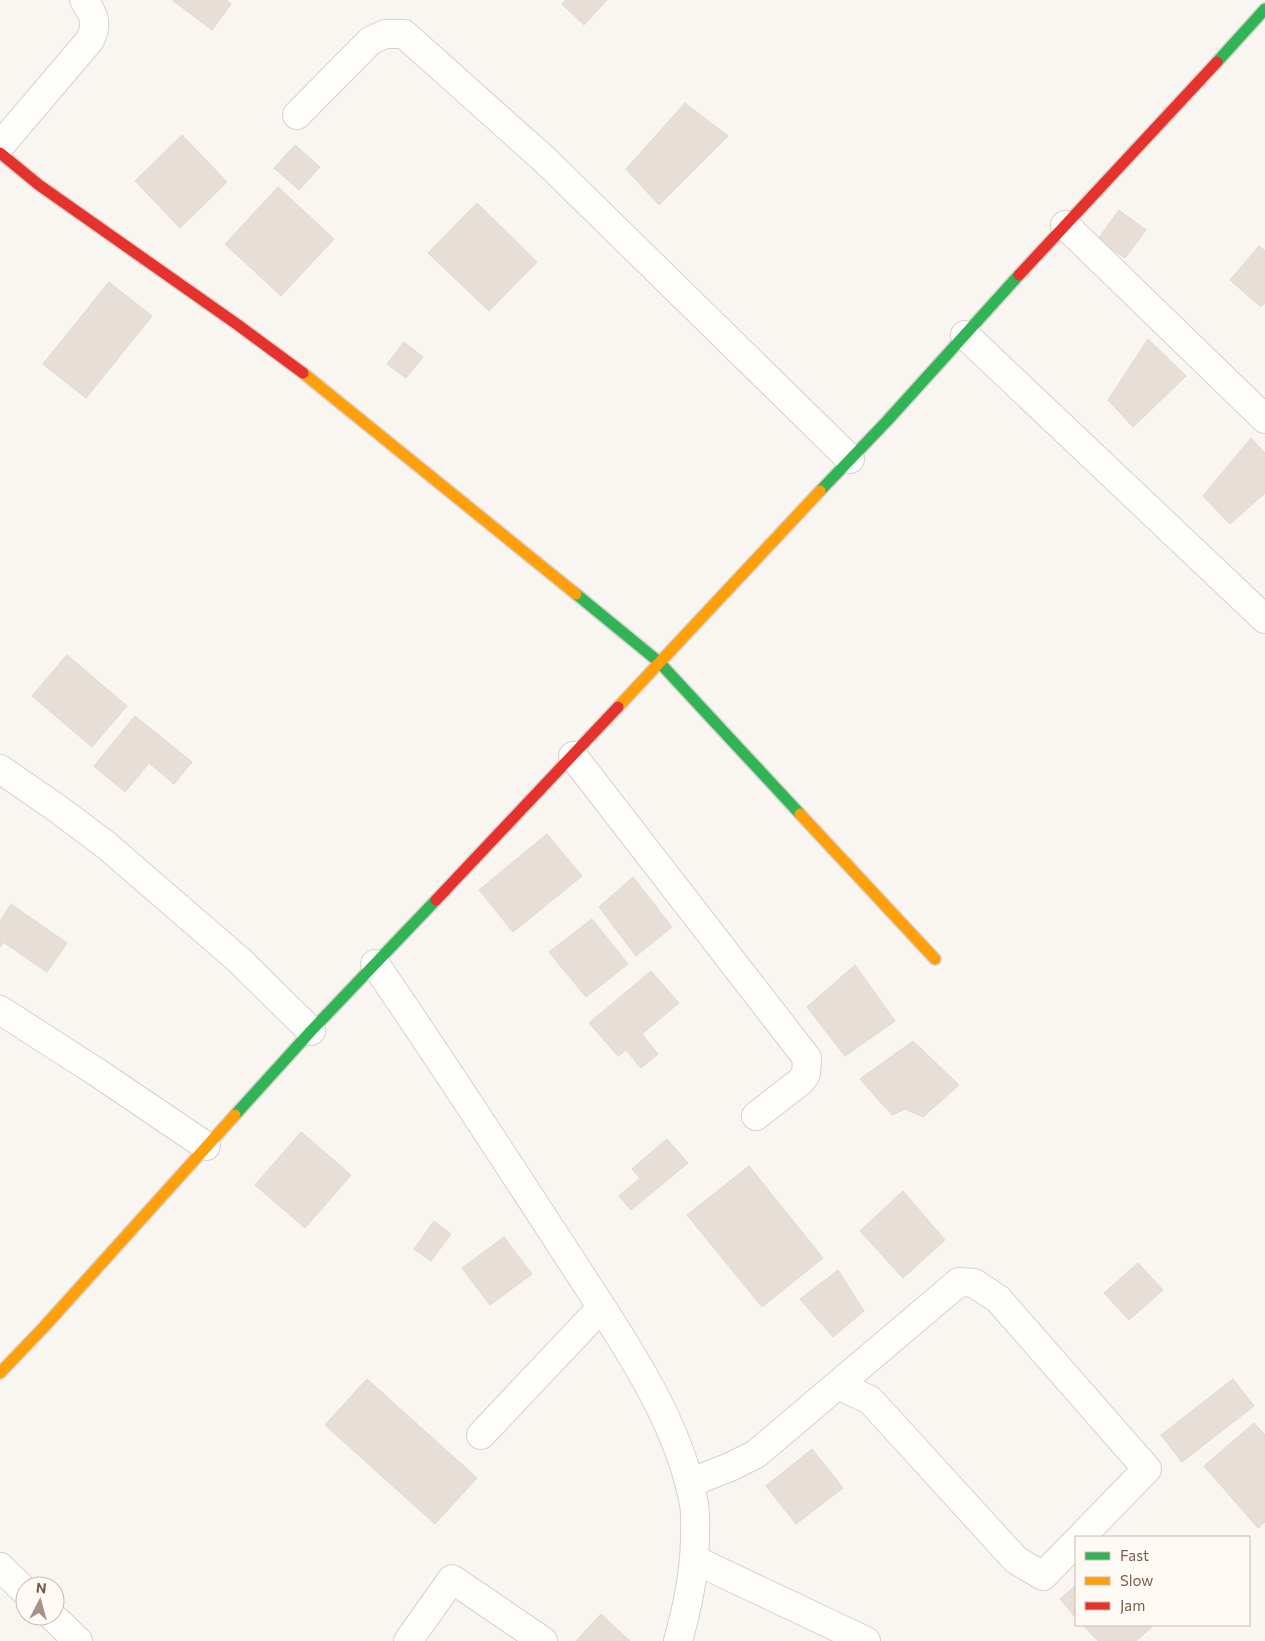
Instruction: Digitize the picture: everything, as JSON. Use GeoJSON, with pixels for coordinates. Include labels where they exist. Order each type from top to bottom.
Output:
{"type":"FeatureCollection","features":[{"type":"Feature","properties":{"kind":"street"},"geometry":{"type":"LineString","coordinates":[[0,146],[90,40],[96,30],[89,7],[84,0]]}},
{"type":"Feature","properties":{"kind":"street"},"geometry":{"type":"LineString","coordinates":[[0,1373],[44,1327],[311,1031],[573,756],[751,563],[887,421],[1065,225],[1265,10]]}},
{"type":"Feature","properties":{"kind":"street"},"geometry":{"type":"LineString","coordinates":[[297,115],[370,41],[385,34],[404,34],[545,160],[850,459]]}},
{"type":"Feature","properties":{"kind":"street"},"geometry":{"type":"LineString","coordinates":[[0,153],[39,184],[322,387],[659,662],[934,959]]}},
{"type":"Feature","properties":{"kind":"street"},"geometry":{"type":"LineString","coordinates":[[1065,225],[1265,419]]}},
{"type":"Feature","properties":{"kind":"street"},"geometry":{"type":"LineString","coordinates":[[965,335],[1265,619]]}},
{"type":"Feature","properties":{"kind":"street"},"geometry":{"type":"LineString","coordinates":[[573,756],[807,1058],[806,1074],[801,1081],[756,1116]]}},
{"type":"Feature","properties":{"kind":"street"},"geometry":{"type":"LineString","coordinates":[[0,769],[106,845],[239,960],[311,1031]]}},
{"type":"Feature","properties":{"kind":"street"},"geometry":{"type":"LineString","coordinates":[[375,964],[469,1101],[601,1308],[650,1387],[674,1434],[694,1506],[692,1590],[678,1641]]}},
{"type":"Feature","properties":{"kind":"street"},"geometry":{"type":"LineString","coordinates":[[0,1010],[206,1146]]}},
{"type":"Feature","properties":{"kind":"street"},"geometry":{"type":"LineString","coordinates":[[689,1483],[730,1467],[756,1454],[959,1282],[974,1283],[998,1299],[1147,1470],[1082,1536]]}},
{"type":"Feature","properties":{"kind":"street"},"geometry":{"type":"LineString","coordinates":[[481,1435],[601,1308]]}},
{"type":"Feature","properties":{"kind":"street"},"geometry":{"type":"LineString","coordinates":[[838,1385],[870,1400],[1016,1560],[1043,1576],[1075,1543]]}},
{"type":"Feature","properties":{"kind":"street"},"geometry":{"type":"LineString","coordinates":[[694,1560],[866,1641]]}},
{"type":"Feature","properties":{"kind":"street"},"geometry":{"type":"LineString","coordinates":[[0,1567],[15,1581]]}},
{"type":"Feature","properties":{"kind":"street"},"geometry":{"type":"LineString","coordinates":[[408,1641],[452,1579],[543,1641]]}},
{"type":"Feature","properties":{"kind":"street"},"geometry":{"type":"LineString","coordinates":[[62,1626],[78,1641]]}},
{"type":"Feature","properties":{"kind":"building"},"geometry":{"type":"Polygon","coordinates":[[[172,0],[226,0],[231,4],[212,30],[172,0]]]}},
{"type":"Feature","properties":{"kind":"building"},"geometry":{"type":"Polygon","coordinates":[[[566,0],[607,0],[584,25],[562,4],[566,0]]]}},
{"type":"Feature","properties":{"kind":"building"},"geometry":{"type":"Polygon","coordinates":[[[685,103],[728,136],[659,205],[626,169],[685,103]]]}},
{"type":"Feature","properties":{"kind":"building"},"geometry":{"type":"Polygon","coordinates":[[[182,135],[227,182],[180,228],[135,181],[182,135]]]}},
{"type":"Feature","properties":{"kind":"building"},"geometry":{"type":"Polygon","coordinates":[[[295,145],[320,167],[299,190],[274,168],[295,145]]]}},
{"type":"Feature","properties":{"kind":"building"},"geometry":{"type":"Polygon","coordinates":[[[278,187],[334,239],[281,296],[225,244],[278,187]]]}},
{"type":"Feature","properties":{"kind":"building"},"geometry":{"type":"Polygon","coordinates":[[[477,203],[537,262],[489,311],[428,253],[477,203]]]}},
{"type":"Feature","properties":{"kind":"building"},"geometry":{"type":"Polygon","coordinates":[[[1119,210],[1146,230],[1125,258],[1098,239],[1119,210]]]}},
{"type":"Feature","properties":{"kind":"building"},"geometry":{"type":"Polygon","coordinates":[[[1259,246],[1265,251],[1265,303],[1261,307],[1230,280],[1259,246]]]}},
{"type":"Feature","properties":{"kind":"building"},"geometry":{"type":"Polygon","coordinates":[[[109,282],[152,316],[86,398],[43,364],[109,282]]]}},
{"type":"Feature","properties":{"kind":"building"},"geometry":{"type":"Polygon","coordinates":[[[1148,339],[1186,376],[1133,427],[1108,400],[1148,339]]]}},
{"type":"Feature","properties":{"kind":"building"},"geometry":{"type":"Polygon","coordinates":[[[404,342],[423,357],[406,378],[387,364],[404,342]]]}},
{"type":"Feature","properties":{"kind":"building"},"geometry":{"type":"Polygon","coordinates":[[[1251,438],[1265,453],[1265,493],[1230,524],[1203,496],[1251,438]]]}},
{"type":"Feature","properties":{"kind":"building"},"geometry":{"type":"Polygon","coordinates":[[[67,655],[127,706],[92,747],[32,696],[67,655]]]}},
{"type":"Feature","properties":{"kind":"building"},"geometry":{"type":"Polygon","coordinates":[[[135,716],[192,762],[174,784],[149,763],[125,792],[94,766],[135,716]]]}},
{"type":"Feature","properties":{"kind":"building"},"geometry":{"type":"Polygon","coordinates":[[[547,834],[582,876],[513,932],[479,890],[547,834]]]}},
{"type":"Feature","properties":{"kind":"building"},"geometry":{"type":"Polygon","coordinates":[[[633,877],[672,927],[636,956],[599,907],[633,877]]]}},
{"type":"Feature","properties":{"kind":"building"},"geometry":{"type":"Polygon","coordinates":[[[11,904],[67,943],[47,972],[3,942],[0,947],[0,921],[11,904]]]}},
{"type":"Feature","properties":{"kind":"building"},"geometry":{"type":"Polygon","coordinates":[[[592,919],[628,964],[586,997],[549,952],[592,919]]]}},
{"type":"Feature","properties":{"kind":"building"},"geometry":{"type":"Polygon","coordinates":[[[855,965],[895,1021],[845,1056],[807,1007],[855,965]]]}},
{"type":"Feature","properties":{"kind":"building"},"geometry":{"type":"Polygon","coordinates":[[[651,971],[679,1003],[642,1034],[658,1054],[641,1068],[626,1050],[618,1056],[589,1023],[651,971]]]}},
{"type":"Feature","properties":{"kind":"building"},"geometry":{"type":"Polygon","coordinates":[[[913,1041],[959,1085],[923,1117],[905,1109],[892,1115],[860,1079],[913,1041]]]}},
{"type":"Feature","properties":{"kind":"building"},"geometry":{"type":"Polygon","coordinates":[[[301,1132],[351,1175],[305,1228],[255,1185],[301,1132]]]}},
{"type":"Feature","properties":{"kind":"building"},"geometry":{"type":"Polygon","coordinates":[[[667,1139],[688,1163],[631,1210],[619,1196],[640,1178],[632,1169],[667,1139]]]}},
{"type":"Feature","properties":{"kind":"building"},"geometry":{"type":"Polygon","coordinates":[[[749,1166],[823,1258],[762,1307],[687,1215],[749,1166]]]}},
{"type":"Feature","properties":{"kind":"building"},"geometry":{"type":"Polygon","coordinates":[[[903,1191],[945,1240],[903,1278],[860,1231],[903,1191]]]}},
{"type":"Feature","properties":{"kind":"building"},"geometry":{"type":"Polygon","coordinates":[[[434,1221],[451,1234],[431,1261],[414,1249],[434,1221]]]}},
{"type":"Feature","properties":{"kind":"building"},"geometry":{"type":"Polygon","coordinates":[[[504,1237],[532,1274],[490,1305],[462,1268],[504,1237]]]}},
{"type":"Feature","properties":{"kind":"building"},"geometry":{"type":"Polygon","coordinates":[[[1138,1263],[1163,1290],[1129,1320],[1104,1293],[1138,1263]]]}},
{"type":"Feature","properties":{"kind":"building"},"geometry":{"type":"Polygon","coordinates":[[[838,1270],[864,1311],[833,1337],[800,1299],[838,1270]]]}},
{"type":"Feature","properties":{"kind":"building"},"geometry":{"type":"Polygon","coordinates":[[[367,1379],[477,1478],[435,1524],[325,1425],[367,1379]]]}},
{"type":"Feature","properties":{"kind":"building"},"geometry":{"type":"Polygon","coordinates":[[[1233,1379],[1254,1406],[1182,1462],[1161,1435],[1233,1379]]]}},
{"type":"Feature","properties":{"kind":"building"},"geometry":{"type":"Polygon","coordinates":[[[1254,1423],[1265,1435],[1265,1522],[1258,1528],[1204,1466],[1254,1423]]]}},
{"type":"Feature","properties":{"kind":"building"},"geometry":{"type":"Polygon","coordinates":[[[812,1449],[843,1488],[796,1524],[766,1486],[812,1449]]]}},
{"type":"Feature","properties":{"kind":"building"},"geometry":{"type":"Polygon","coordinates":[[[1075,1586],[1075,1617],[1060,1599],[1075,1586]]]}},
{"type":"Feature","properties":{"kind":"building"},"geometry":{"type":"Polygon","coordinates":[[[601,1614],[630,1641],[576,1641],[601,1614]]]}},
{"type":"Feature","properties":{"kind":"building"},"geometry":{"type":"Polygon","coordinates":[[[1084,1626],[1153,1626],[1136,1641],[1098,1641],[1084,1626]]]}},
{"type":"Feature","properties":{"kind":"traffic: fast"},"geometry":{"type":"LineString","coordinates":[[1217,62],[1265,9]]}},
{"type":"Feature","properties":{"kind":"traffic: fast"},"geometry":{"type":"LineString","coordinates":[[820,491],[887,421],[1019,275]]}},
{"type":"Feature","properties":{"kind":"traffic: fast"},"geometry":{"type":"LineString","coordinates":[[576,594],[659,662],[800,814]]}},
{"type":"Feature","properties":{"kind":"traffic: fast"},"geometry":{"type":"LineString","coordinates":[[235,1115],[311,1031],[436,900]]}},
{"type":"Feature","properties":{"kind":"traffic: slow"},"geometry":{"type":"LineString","coordinates":[[303,373],[576,594]]}},
{"type":"Feature","properties":{"kind":"traffic: slow"},"geometry":{"type":"LineString","coordinates":[[618,707],[820,491]]}},
{"type":"Feature","properties":{"kind":"traffic: slow"},"geometry":{"type":"LineString","coordinates":[[800,814],[935,959]]}},
{"type":"Feature","properties":{"kind":"traffic: slow"},"geometry":{"type":"LineString","coordinates":[[0,1373],[44,1327],[235,1115]]}},
{"type":"Feature","properties":{"kind":"traffic: jam"},"geometry":{"type":"LineString","coordinates":[[1019,275],[1217,62]]}},
{"type":"Feature","properties":{"kind":"traffic: jam"},"geometry":{"type":"LineString","coordinates":[[0,153],[39,185],[303,373]]}},
{"type":"Feature","properties":{"kind":"traffic: jam"},"geometry":{"type":"LineString","coordinates":[[436,900],[618,707]]}}]}
